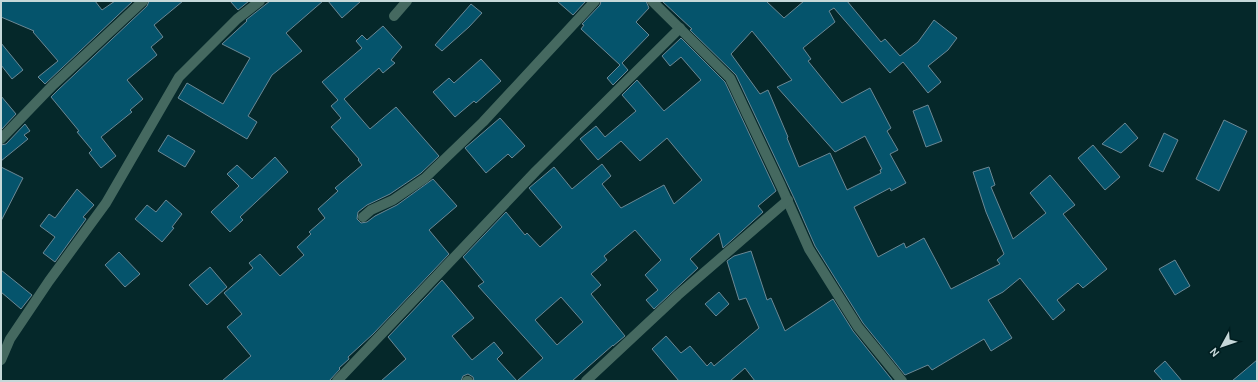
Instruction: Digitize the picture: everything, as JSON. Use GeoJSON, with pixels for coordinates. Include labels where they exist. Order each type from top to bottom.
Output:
{"type":"FeatureCollection","features":[{"type":"Feature","properties":{"kind":"street"},"geometry":{"type":"LineString","coordinates":[[1,139],[53,85],[143,1]]}},
{"type":"Feature","properties":{"kind":"street"},"geometry":{"type":"LineString","coordinates":[[1,360],[10,339],[49,281],[106,203],[180,77],[237,19],[260,1]]}},
{"type":"Feature","properties":{"kind":"street"},"geometry":{"type":"LineString","coordinates":[[394,16],[407,1]]}},
{"type":"Feature","properties":{"kind":"street"},"geometry":{"type":"LineString","coordinates":[[363,218],[371,210],[393,200],[425,178],[483,122],[596,1]]}},
{"type":"Feature","properties":{"kind":"street"},"geometry":{"type":"LineString","coordinates":[[652,1],[730,78],[788,200],[809,249],[858,327],[902,381]]}},
{"type":"Feature","properties":{"kind":"street"},"geometry":{"type":"LineString","coordinates":[[337,381],[536,171],[680,28]]}},
{"type":"Feature","properties":{"kind":"street"},"geometry":{"type":"LineString","coordinates":[[586,381],[678,294],[788,200]]}},
{"type":"Feature","properties":{"kind":"building"},"geometry":{"type":"Polygon","coordinates":[[[1,1],[95,1],[102,10],[115,1],[133,1],[45,84],[38,77],[58,61],[33,32],[34,31],[1,17],[1,1]]]}},
{"type":"Feature","properties":{"kind":"building"},"geometry":{"type":"Polygon","coordinates":[[[149,1],[183,1],[154,25],[163,37],[151,47],[157,55],[127,80],[143,99],[130,110],[132,112],[101,137],[116,156],[101,168],[89,153],[92,150],[77,132],[79,131],[51,97],[147,6],[149,1]]]}},
{"type":"Feature","properties":{"kind":"building"},"geometry":{"type":"Polygon","coordinates":[[[230,1],[249,1],[238,10],[230,1]]]}},
{"type":"Feature","properties":{"kind":"building"},"geometry":{"type":"Polygon","coordinates":[[[270,1],[323,1],[286,33],[302,51],[272,75],[248,116],[257,122],[247,139],[178,98],[187,83],[223,104],[250,58],[222,44],[247,21],[246,20],[270,1]]]}},
{"type":"Feature","properties":{"kind":"building"},"geometry":{"type":"Polygon","coordinates":[[[328,1],[361,1],[342,18],[328,1]]]}},
{"type":"Feature","properties":{"kind":"building"},"geometry":{"type":"Polygon","coordinates":[[[557,1],[586,1],[573,15],[557,1]]]}},
{"type":"Feature","properties":{"kind":"building"},"geometry":{"type":"Polygon","coordinates":[[[601,1],[646,1],[649,8],[636,22],[649,35],[622,63],[628,70],[613,85],[607,78],[620,65],[581,29],[584,25],[582,24],[600,5],[601,1]]]}},
{"type":"Feature","properties":{"kind":"building"},"geometry":{"type":"Polygon","coordinates":[[[662,1],[766,1],[784,18],[804,1],[847,1],[881,42],[885,39],[900,56],[918,42],[934,20],[957,38],[948,50],[928,66],[941,82],[928,93],[903,62],[890,73],[834,8],[829,11],[835,22],[803,48],[811,59],[808,61],[842,103],[870,88],[891,128],[887,131],[898,150],[890,154],[906,183],[891,191],[890,188],[854,207],[878,257],[904,243],[906,248],[924,238],[951,289],[1000,264],[997,260],[1004,254],[986,212],[973,172],[989,167],[995,185],[991,187],[1013,239],[1046,213],[1030,193],[1050,175],[1075,205],[1063,214],[1107,269],[1083,288],[1078,283],[1057,300],[1065,310],[1053,320],[1020,278],[1003,292],[988,300],[1012,338],[991,351],[984,339],[932,370],[928,365],[905,375],[863,323],[815,246],[736,75],[690,30],[692,29],[662,1]],[[752,31],[731,54],[760,94],[768,90],[799,167],[830,153],[847,190],[881,173],[880,170],[882,169],[865,136],[835,152],[777,87],[792,80],[752,31]]]}},
{"type":"Feature","properties":{"kind":"building"},"geometry":{"type":"Polygon","coordinates":[[[471,4],[482,13],[442,51],[435,45],[471,4]]]}},
{"type":"Feature","properties":{"kind":"building"},"geometry":{"type":"Polygon","coordinates":[[[383,26],[402,47],[391,60],[395,63],[383,73],[379,68],[344,99],[370,129],[396,107],[439,156],[421,173],[390,194],[367,205],[358,212],[357,219],[361,223],[367,222],[375,216],[397,205],[433,179],[457,206],[429,230],[449,254],[373,334],[348,357],[349,359],[339,368],[340,369],[329,381],[222,381],[251,356],[227,327],[242,314],[224,293],[253,268],[249,263],[260,254],[280,276],[304,255],[297,247],[311,234],[309,232],[325,218],[318,209],[338,191],[335,188],[362,165],[358,160],[359,159],[331,127],[341,118],[331,106],[338,100],[322,82],[362,48],[356,41],[362,35],[367,40],[383,26]]]}},
{"type":"Feature","properties":{"kind":"building"},"geometry":{"type":"Polygon","coordinates":[[[681,38],[725,82],[776,191],[758,206],[763,212],[723,248],[719,233],[690,259],[698,268],[654,309],[646,300],[658,290],[645,275],[661,260],[635,230],[604,256],[607,260],[591,274],[601,285],[591,294],[625,336],[572,381],[517,381],[543,358],[478,286],[484,282],[463,257],[506,212],[525,235],[527,233],[540,247],[562,227],[529,188],[554,167],[572,189],[602,164],[611,176],[602,184],[621,208],[664,185],[674,204],[702,180],[667,138],[640,161],[621,141],[598,160],[580,139],[596,126],[605,137],[636,111],[622,95],[637,80],[664,111],[701,80],[681,57],[670,66],[662,56],[681,38]],[[561,297],[535,320],[557,345],[583,322],[561,297]]]}},
{"type":"Feature","properties":{"kind":"building"},"geometry":{"type":"Polygon","coordinates":[[[1,43],[23,70],[12,79],[1,65],[1,43]]]}},
{"type":"Feature","properties":{"kind":"building"},"geometry":{"type":"Polygon","coordinates":[[[481,59],[501,81],[476,103],[474,101],[455,117],[433,92],[449,78],[454,83],[481,59]]]}},
{"type":"Feature","properties":{"kind":"building"},"geometry":{"type":"Polygon","coordinates":[[[1,96],[16,114],[1,130],[1,96]]]}},
{"type":"Feature","properties":{"kind":"building"},"geometry":{"type":"Polygon","coordinates":[[[928,105],[942,141],[926,147],[913,111],[928,105]]]}},
{"type":"Feature","properties":{"kind":"building"},"geometry":{"type":"Polygon","coordinates":[[[500,118],[525,146],[512,158],[508,154],[486,173],[465,148],[500,118]]]}},
{"type":"Feature","properties":{"kind":"building"},"geometry":{"type":"Polygon","coordinates":[[[1224,120],[1247,131],[1219,191],[1196,179],[1224,120]]]}},
{"type":"Feature","properties":{"kind":"building"},"geometry":{"type":"Polygon","coordinates":[[[1125,123],[1138,138],[1121,153],[1102,144],[1125,123]]]}},
{"type":"Feature","properties":{"kind":"building"},"geometry":{"type":"Polygon","coordinates":[[[25,124],[30,131],[24,135],[28,139],[1,161],[1,145],[6,144],[25,124]]]}},
{"type":"Feature","properties":{"kind":"building"},"geometry":{"type":"Polygon","coordinates":[[[1164,133],[1178,140],[1163,172],[1149,166],[1164,133]]]}},
{"type":"Feature","properties":{"kind":"building"},"geometry":{"type":"Polygon","coordinates":[[[168,135],[195,151],[185,167],[158,151],[168,135]]]}},
{"type":"Feature","properties":{"kind":"building"},"geometry":{"type":"Polygon","coordinates":[[[1093,145],[1120,177],[1105,190],[1078,158],[1093,145]]]}},
{"type":"Feature","properties":{"kind":"building"},"geometry":{"type":"Polygon","coordinates":[[[275,157],[288,172],[240,217],[243,220],[230,232],[211,212],[239,186],[227,174],[237,165],[252,179],[275,157]]]}},
{"type":"Feature","properties":{"kind":"building"},"geometry":{"type":"Polygon","coordinates":[[[1,167],[23,178],[1,221],[1,167]]]}},
{"type":"Feature","properties":{"kind":"building"},"geometry":{"type":"Polygon","coordinates":[[[77,189],[94,205],[83,217],[86,219],[55,262],[43,253],[55,237],[40,226],[49,214],[55,218],[77,189]]]}},
{"type":"Feature","properties":{"kind":"building"},"geometry":{"type":"Polygon","coordinates":[[[166,200],[182,214],[172,227],[174,228],[162,242],[135,219],[147,205],[156,212],[166,200]]]}},
{"type":"Feature","properties":{"kind":"building"},"geometry":{"type":"Polygon","coordinates":[[[751,251],[767,300],[771,298],[785,331],[833,299],[853,331],[893,381],[755,381],[745,368],[730,381],[679,381],[652,349],[666,336],[681,353],[690,346],[707,366],[711,362],[714,366],[759,328],[746,298],[739,300],[727,261],[734,256],[751,251]]]}},
{"type":"Feature","properties":{"kind":"building"},"geometry":{"type":"Polygon","coordinates":[[[119,252],[140,274],[125,287],[105,265],[119,252]]]}},
{"type":"Feature","properties":{"kind":"building"},"geometry":{"type":"Polygon","coordinates":[[[1175,260],[1190,286],[1175,295],[1159,269],[1175,260]]]}},
{"type":"Feature","properties":{"kind":"building"},"geometry":{"type":"Polygon","coordinates":[[[210,267],[227,287],[207,305],[189,285],[210,267]]]}},
{"type":"Feature","properties":{"kind":"building"},"geometry":{"type":"Polygon","coordinates":[[[1,270],[32,295],[21,309],[1,292],[1,270]]]}},
{"type":"Feature","properties":{"kind":"building"},"geometry":{"type":"Polygon","coordinates":[[[442,280],[474,318],[452,336],[472,360],[494,342],[503,353],[497,359],[517,381],[474,381],[473,377],[468,374],[463,376],[461,381],[381,381],[406,359],[388,337],[442,280]]]}},
{"type":"Feature","properties":{"kind":"building"},"geometry":{"type":"Polygon","coordinates":[[[719,292],[729,304],[716,316],[705,304],[719,292]]]}},
{"type":"Feature","properties":{"kind":"building"},"geometry":{"type":"Polygon","coordinates":[[[1257,360],[1257,381],[1232,381],[1257,360]]]}},
{"type":"Feature","properties":{"kind":"building"},"geometry":{"type":"Polygon","coordinates":[[[1165,361],[1182,381],[1163,381],[1154,371],[1165,361]]]}}]}
